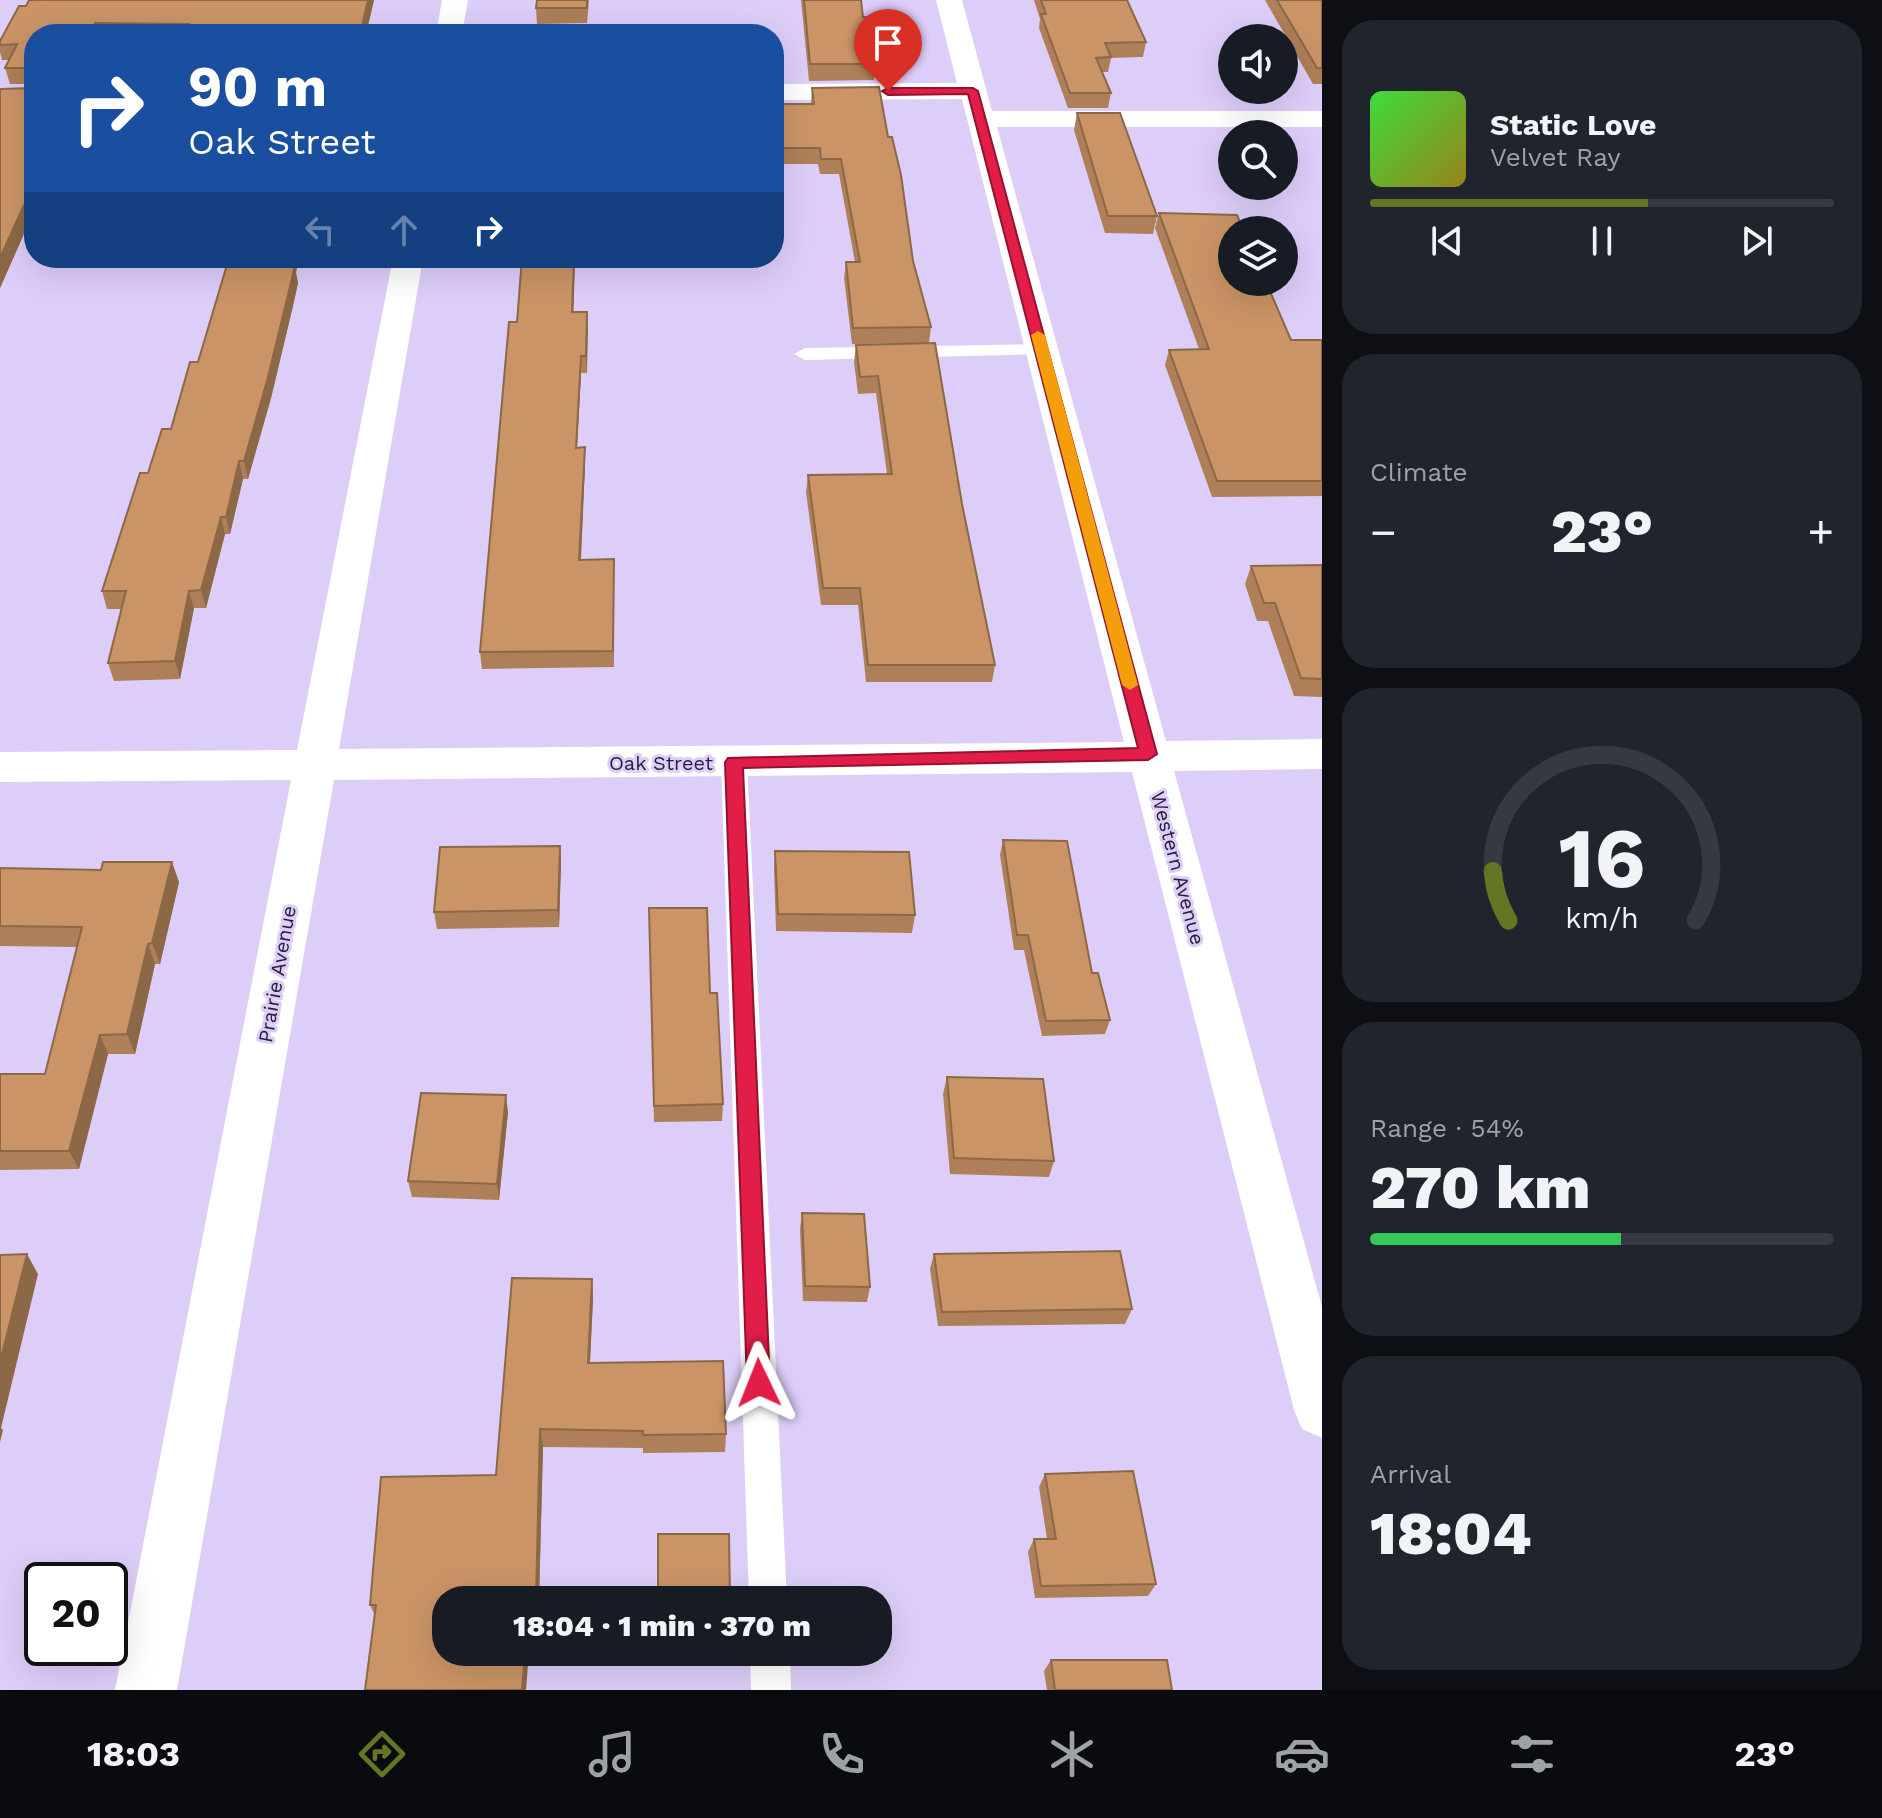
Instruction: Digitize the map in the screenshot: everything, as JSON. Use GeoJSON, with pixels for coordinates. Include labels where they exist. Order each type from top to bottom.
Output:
{"type":"FeatureCollection","features":[{"type":"Feature","properties":{"kind":"street"},"geometry":{"type":"LineString","coordinates":[[451,24],[455,0]]}},
{"type":"Feature","properties":{"kind":"street","name":"Western Avenue"},"geometry":{"type":"LineString","coordinates":[[949,0],[1322,1410]]}},
{"type":"Feature","properties":{"kind":"street"},"geometry":{"type":"LineString","coordinates":[[784,93],[977,105],[1322,119]]}},
{"type":"Feature","properties":{"kind":"street","name":"Prairie Avenue"},"geometry":{"type":"LineString","coordinates":[[146,1690],[406,268]]}},
{"type":"Feature","properties":{"kind":"street","name":"Oak Street"},"geometry":{"type":"LineString","coordinates":[[0,767],[1322,754]]}},
{"type":"Feature","properties":{"kind":"lane"},"geometry":{"type":"LineString","coordinates":[[806,346],[931,352],[1042,350]]}},
{"type":"Feature","properties":{"kind":"lane"},"geometry":{"type":"LineString","coordinates":[[734,762],[767,1586]]}},
{"type":"Feature","properties":{"kind":"lane"},"geometry":{"type":"LineString","coordinates":[[770,1666],[771,1690]]}},
{"type":"Feature","properties":{"kind":"building"},"geometry":{"type":"Polygon","coordinates":[[[29,0],[368,0],[363,24],[24,24],[24,68],[5,68],[17,44],[0,45],[0,41],[19,6],[26,6],[29,0]]]}},
{"type":"Feature","properties":{"kind":"building"},"geometry":{"type":"Polygon","coordinates":[[[537,0],[587,0],[587,8],[536,8],[537,0]]]}},
{"type":"Feature","properties":{"kind":"building"},"geometry":{"type":"Polygon","coordinates":[[[804,0],[861,0],[875,64],[810,64],[804,0]]]}},
{"type":"Feature","properties":{"kind":"building"},"geometry":{"type":"Polygon","coordinates":[[[1041,0],[1127,0],[1146,42],[1105,43],[1111,57],[1096,58],[1111,93],[1070,93],[1041,14],[1046,14],[1041,0]]]}},
{"type":"Feature","properties":{"kind":"building"},"geometry":{"type":"Polygon","coordinates":[[[1277,0],[1322,0],[1322,68],[1317,68],[1298,36],[1298,24],[1291,24],[1277,0]]]}},
{"type":"Feature","properties":{"kind":"building"},"geometry":{"type":"Polygon","coordinates":[[[879,87],[888,137],[892,137],[901,175],[913,261],[931,327],[853,328],[846,262],[860,262],[841,159],[821,159],[820,148],[784,148],[784,104],[814,104],[812,88],[879,87]]]}},
{"type":"Feature","properties":{"kind":"building"},"geometry":{"type":"Polygon","coordinates":[[[24,88],[24,205],[0,258],[0,89],[24,88]]]}},
{"type":"Feature","properties":{"kind":"building"},"geometry":{"type":"Polygon","coordinates":[[[1077,113],[1120,113],[1157,216],[1108,216],[1077,113]]]}},
{"type":"Feature","properties":{"kind":"building"},"geometry":{"type":"Polygon","coordinates":[[[1159,213],[1237,215],[1218,216],[1218,296],[1272,296],[1291,340],[1322,340],[1322,481],[1217,481],[1169,350],[1209,349],[1159,213]]]}},
{"type":"Feature","properties":{"kind":"building"},"geometry":{"type":"Polygon","coordinates":[[[226,268],[295,268],[244,461],[239,461],[226,517],[221,517],[201,590],[189,591],[175,661],[108,663],[126,591],[102,591],[140,473],[148,473],[162,429],[171,429],[190,362],[198,362],[226,268]]]}},
{"type":"Feature","properties":{"kind":"building"},"geometry":{"type":"Polygon","coordinates":[[[521,268],[574,268],[572,312],[587,312],[586,356],[581,356],[576,448],[585,447],[579,560],[614,559],[613,651],[480,652],[509,322],[517,322],[521,268]]]}},
{"type":"Feature","properties":{"kind":"building"},"geometry":{"type":"Polygon","coordinates":[[[935,343],[962,504],[995,665],[868,665],[860,588],[823,588],[808,475],[892,474],[878,376],[860,377],[856,345],[935,343]]]}},
{"type":"Feature","properties":{"kind":"building"},"geometry":{"type":"Polygon","coordinates":[[[1322,565],[1322,679],[1301,678],[1275,603],[1264,603],[1251,566],[1322,565]]]}},
{"type":"Feature","properties":{"kind":"building"},"geometry":{"type":"Polygon","coordinates":[[[1003,840],[1067,841],[1092,973],[1098,973],[1110,1020],[1046,1021],[1028,935],[1017,935],[1003,840]]]}},
{"type":"Feature","properties":{"kind":"building"},"geometry":{"type":"Polygon","coordinates":[[[560,846],[558,910],[434,912],[440,847],[560,846]]]}},
{"type":"Feature","properties":{"kind":"building"},"geometry":{"type":"Polygon","coordinates":[[[775,851],[909,852],[915,915],[778,914],[775,851]]]}},
{"type":"Feature","properties":{"kind":"building"},"geometry":{"type":"Polygon","coordinates":[[[103,862],[172,862],[152,943],[148,944],[127,1034],[100,1035],[69,1151],[0,1151],[0,1074],[45,1074],[82,927],[0,926],[0,868],[101,870],[103,862]]]}},
{"type":"Feature","properties":{"kind":"building"},"geometry":{"type":"Polygon","coordinates":[[[649,908],[707,908],[710,993],[717,993],[723,1104],[654,1106],[649,908]]]}},
{"type":"Feature","properties":{"kind":"building"},"geometry":{"type":"Polygon","coordinates":[[[947,1077],[1043,1079],[1054,1161],[954,1158],[947,1077]]]}},
{"type":"Feature","properties":{"kind":"building"},"geometry":{"type":"Polygon","coordinates":[[[421,1093],[506,1095],[497,1184],[408,1181],[421,1093]]]}},
{"type":"Feature","properties":{"kind":"building"},"geometry":{"type":"Polygon","coordinates":[[[802,1213],[864,1214],[870,1287],[805,1286],[802,1213]]]}},
{"type":"Feature","properties":{"kind":"building"},"geometry":{"type":"Polygon","coordinates":[[[1120,1251],[1132,1309],[942,1312],[934,1254],[1120,1251]]]}},
{"type":"Feature","properties":{"kind":"building"},"geometry":{"type":"Polygon","coordinates":[[[27,1254],[0,1362],[0,1255],[27,1254]]]}},
{"type":"Feature","properties":{"kind":"building"},"geometry":{"type":"Polygon","coordinates":[[[512,1278],[592,1279],[588,1363],[723,1361],[726,1434],[643,1435],[643,1431],[540,1429],[536,1586],[432,1586],[432,1666],[524,1666],[522,1690],[365,1690],[376,1605],[370,1605],[381,1477],[496,1475],[512,1278]]]}},
{"type":"Feature","properties":{"kind":"building"},"geometry":{"type":"Polygon","coordinates":[[[1133,1471],[1156,1584],[1041,1586],[1034,1539],[1056,1539],[1045,1474],[1133,1471]]]}},
{"type":"Feature","properties":{"kind":"building"},"geometry":{"type":"Polygon","coordinates":[[[658,1534],[729,1534],[730,1586],[658,1586],[658,1534]]]}},
{"type":"Feature","properties":{"kind":"building"},"geometry":{"type":"Polygon","coordinates":[[[1051,1660],[1167,1660],[1172,1690],[1055,1690],[1051,1660]]]}},
{"type":"Feature","properties":{"kind":"slow traffic"},"geometry":{"type":"LineString","coordinates":[[1038,335],[1130,685]]}},
{"type":"Feature","properties":{"kind":"route"},"geometry":{"type":"LineString","coordinates":[[759,1383],[734,762],[1148,754],[973,91],[888,91]]}}]}
